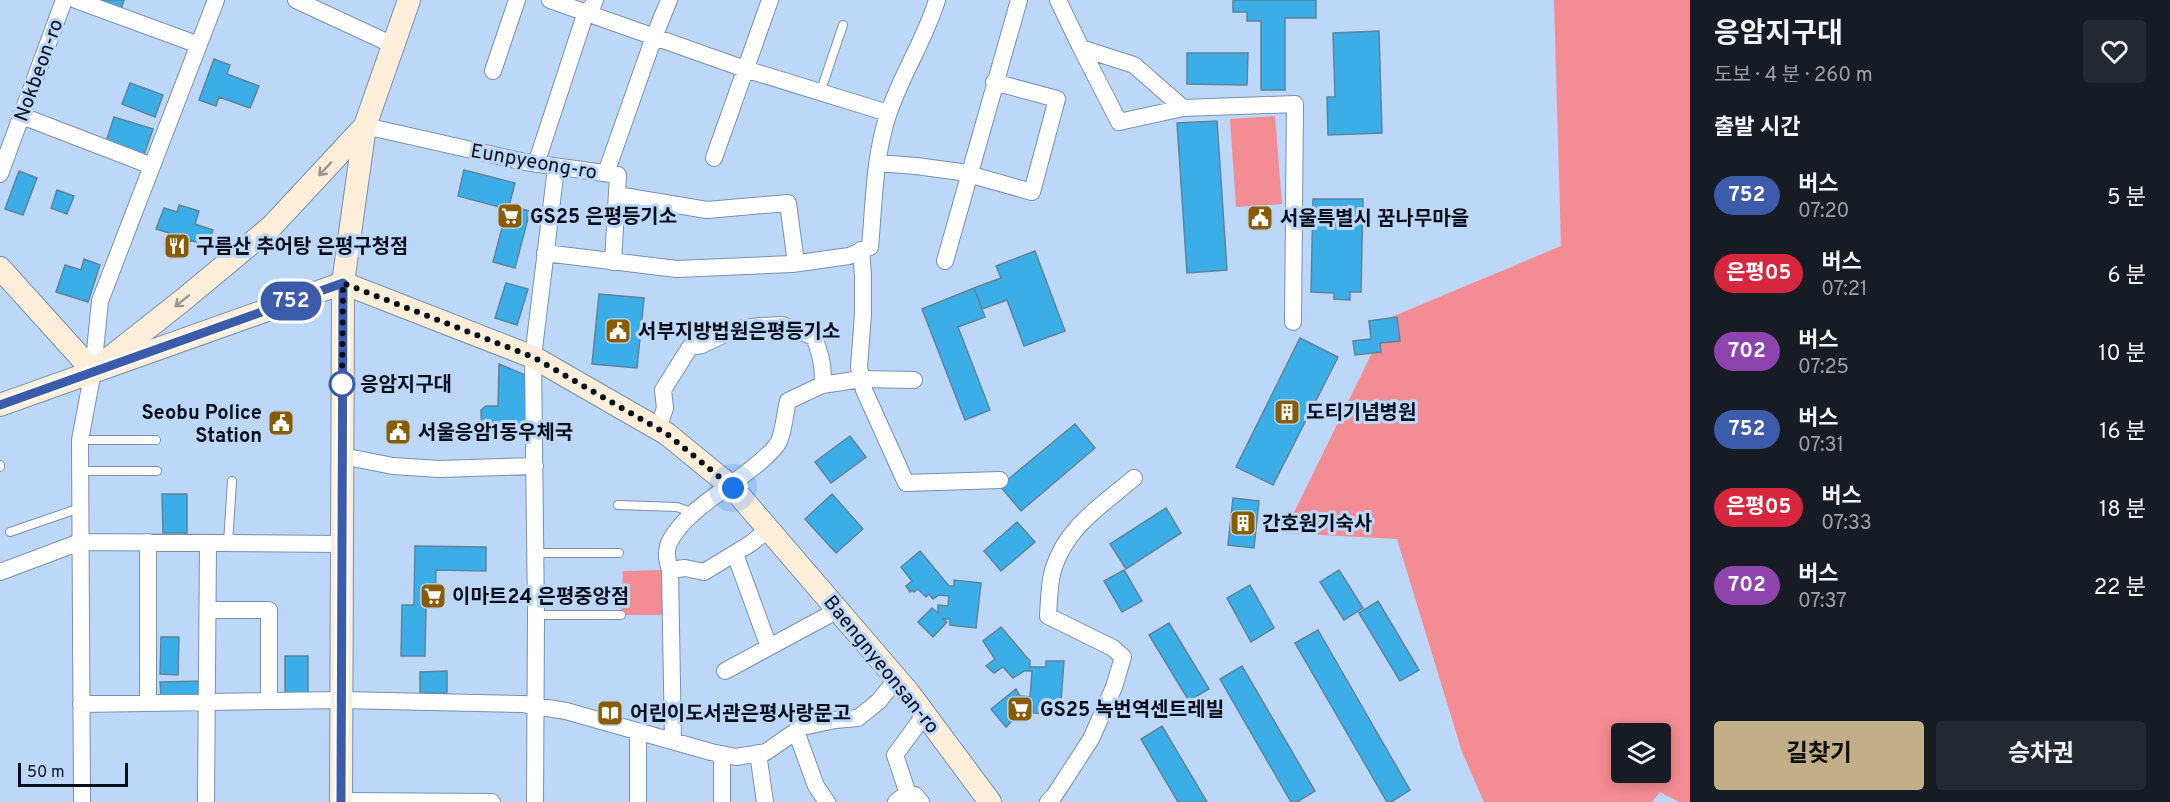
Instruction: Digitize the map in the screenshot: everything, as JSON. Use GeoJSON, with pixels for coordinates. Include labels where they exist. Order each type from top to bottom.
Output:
{"type":"FeatureCollection","features":[{"type":"Feature","properties":{"kind":"main road"},"geometry":{"type":"LineString","coordinates":[[341,801],[343,283],[366,126],[409,0]]}},
{"type":"Feature","properties":{"kind":"main road"},"geometry":{"type":"LineString","coordinates":[[93,371],[272,226],[366,126]]}},
{"type":"Feature","properties":{"kind":"main road"},"geometry":{"type":"LineString","coordinates":[[0,268],[93,371]]}},
{"type":"Feature","properties":{"kind":"main road"},"geometry":{"type":"LineString","coordinates":[[0,405],[343,283]]}},
{"type":"Feature","properties":{"kind":"main road","name":"Baengnyeonsan-ro"},"geometry":{"type":"LineString","coordinates":[[343,283],[533,357],[667,434],[730,486],[769,529],[897,678],[990,802]]}},
{"type":"Feature","properties":{"kind":"street","name":"Nokbeon-ro"},"geometry":{"type":"LineString","coordinates":[[0,174],[6,139],[22,116],[64,0]]}},
{"type":"Feature","properties":{"kind":"street"},"geometry":{"type":"LineString","coordinates":[[76,0],[199,45]]}},
{"type":"Feature","properties":{"kind":"street"},"geometry":{"type":"LineString","coordinates":[[82,802],[80,440],[93,371],[100,301],[216,0]]}},
{"type":"Feature","properties":{"kind":"street"},"geometry":{"type":"LineString","coordinates":[[296,0],[393,45]]}},
{"type":"Feature","properties":{"kind":"street"},"geometry":{"type":"LineString","coordinates":[[493,71],[517,0]]}},
{"type":"Feature","properties":{"kind":"street"},"geometry":{"type":"LineString","coordinates":[[550,0],[590,6],[654,37],[745,69],[888,113]]}},
{"type":"Feature","properties":{"kind":"street"},"geometry":{"type":"LineString","coordinates":[[606,173],[669,0]]}},
{"type":"Feature","properties":{"kind":"street"},"geometry":{"type":"LineString","coordinates":[[714,158],[770,0]]}},
{"type":"Feature","properties":{"kind":"street"},"geometry":{"type":"LineString","coordinates":[[545,253],[677,269],[796,263],[849,256],[870,248],[878,163],[888,113],[930,22],[937,0]]}},
{"type":"Feature","properties":{"kind":"street"},"geometry":{"type":"LineString","coordinates":[[945,261],[1018,0]]}},
{"type":"Feature","properties":{"kind":"street"},"geometry":{"type":"LineString","coordinates":[[1058,0],[1119,122],[1183,108],[1295,104],[1293,322]]}},
{"type":"Feature","properties":{"kind":"street"},"geometry":{"type":"LineString","coordinates":[[536,164],[590,6]]}},
{"type":"Feature","properties":{"kind":"street"},"geometry":{"type":"LineString","coordinates":[[1081,48],[1134,65],[1183,108]]}},
{"type":"Feature","properties":{"kind":"street"},"geometry":{"type":"LineString","coordinates":[[878,163],[916,166],[969,175],[1032,192],[1057,99],[994,82]]}},
{"type":"Feature","properties":{"kind":"street"},"geometry":{"type":"LineString","coordinates":[[22,116],[152,166]]}},
{"type":"Feature","properties":{"kind":"street","name":"Eunpyeong-ro"},"geometry":{"type":"LineString","coordinates":[[366,126],[556,168],[618,175],[613,262]]}},
{"type":"Feature","properties":{"kind":"street"},"geometry":{"type":"LineString","coordinates":[[535,802],[536,553],[533,357],[556,168]]}},
{"type":"Feature","properties":{"kind":"street"},"geometry":{"type":"LineString","coordinates":[[617,195],[707,210],[788,203],[796,263]]}},
{"type":"Feature","properties":{"kind":"street"},"geometry":{"type":"LineString","coordinates":[[861,250],[863,294],[859,367],[861,379],[906,483],[1000,480]]}},
{"type":"Feature","properties":{"kind":"street"},"geometry":{"type":"LineString","coordinates":[[658,429],[665,408],[663,390],[690,347],[702,345],[732,330],[782,325],[814,337],[824,376],[822,385]]}},
{"type":"Feature","properties":{"kind":"street"},"geometry":{"type":"LineString","coordinates":[[673,741],[670,570],[666,557],[669,543],[694,513],[778,445],[788,401],[822,385],[861,379],[914,380]]}},
{"type":"Feature","properties":{"kind":"street"},"geometry":{"type":"LineString","coordinates":[[342,456],[393,466],[439,469],[535,466]]}},
{"type":"Feature","properties":{"kind":"street"},"geometry":{"type":"LineString","coordinates":[[1048,802],[1091,739],[1114,687],[1123,657],[1113,648],[1048,616],[1052,572],[1065,542],[1083,519],[1134,478]]}},
{"type":"Feature","properties":{"kind":"street"},"geometry":{"type":"LineString","coordinates":[[670,570],[685,568],[704,572],[735,554],[769,529]]}},
{"type":"Feature","properties":{"kind":"street"},"geometry":{"type":"LineString","coordinates":[[0,572],[80,542],[342,544]]}},
{"type":"Feature","properties":{"kind":"street"},"geometry":{"type":"LineString","coordinates":[[148,542],[148,703]]}},
{"type":"Feature","properties":{"kind":"street"},"geometry":{"type":"LineString","coordinates":[[206,802],[208,543]]}},
{"type":"Feature","properties":{"kind":"street"},"geometry":{"type":"LineString","coordinates":[[735,554],[769,647]]}},
{"type":"Feature","properties":{"kind":"street"},"geometry":{"type":"LineString","coordinates":[[208,610],[269,610],[269,701]]}},
{"type":"Feature","properties":{"kind":"street"},"geometry":{"type":"LineString","coordinates":[[725,671],[838,610]]}},
{"type":"Feature","properties":{"kind":"street"},"geometry":{"type":"LineString","coordinates":[[81,704],[341,700],[523,704],[566,711],[736,757],[766,752],[802,727],[858,718],[879,700],[897,678]]}},
{"type":"Feature","properties":{"kind":"street"},"geometry":{"type":"LineString","coordinates":[[909,800],[895,755],[925,714]]}},
{"type":"Feature","properties":{"kind":"street"},"geometry":{"type":"LineString","coordinates":[[638,731],[638,802]]}},
{"type":"Feature","properties":{"kind":"street"},"geometry":{"type":"LineString","coordinates":[[796,731],[816,786],[827,802]]}},
{"type":"Feature","properties":{"kind":"street"},"geometry":{"type":"LineString","coordinates":[[758,753],[765,802]]}},
{"type":"Feature","properties":{"kind":"street"},"geometry":{"type":"LineString","coordinates":[[722,754],[722,802]]}},
{"type":"Feature","properties":{"kind":"street"},"geometry":{"type":"LineString","coordinates":[[341,801],[492,802]]}},
{"type":"Feature","properties":{"kind":"lane"},"geometry":{"type":"LineString","coordinates":[[820,93],[843,25]]}},
{"type":"Feature","properties":{"kind":"lane"},"geometry":{"type":"LineString","coordinates":[[80,440],[156,440]]}},
{"type":"Feature","properties":{"kind":"lane"},"geometry":{"type":"LineString","coordinates":[[80,471],[157,471]]}},
{"type":"Feature","properties":{"kind":"lane"},"geometry":{"type":"LineString","coordinates":[[228,543],[232,481]]}},
{"type":"Feature","properties":{"kind":"lane"},"geometry":{"type":"LineString","coordinates":[[618,505],[677,507],[694,513]]}},
{"type":"Feature","properties":{"kind":"lane"},"geometry":{"type":"LineString","coordinates":[[10,532],[80,508]]}},
{"type":"Feature","properties":{"kind":"lane"},"geometry":{"type":"LineString","coordinates":[[536,553],[619,553]]}},
{"type":"Feature","properties":{"kind":"lane"},"geometry":{"type":"LineString","coordinates":[[536,615],[621,615]]}},
{"type":"Feature","properties":{"kind":"shaded area"},"geometry":{"type":"Polygon","coordinates":[[[1554,0],[1690,0],[1690,802],[1679,802],[1660,792],[1652,802],[1484,802],[1462,752],[1397,539],[1284,533],[1389,318],[1561,246],[1554,0]]]}},
{"type":"Feature","properties":{"kind":"shaded area"},"geometry":{"type":"Polygon","coordinates":[[[1275,116],[1282,204],[1236,207],[1230,119],[1275,116]]]}},
{"type":"Feature","properties":{"kind":"shaded area"},"geometry":{"type":"Polygon","coordinates":[[[665,570],[667,615],[621,615],[623,571],[665,570]]]}},
{"type":"Feature","properties":{"kind":"building"},"geometry":{"type":"Polygon","coordinates":[[[94,0],[124,0],[121,10],[94,0]]]}},
{"type":"Feature","properties":{"kind":"building"},"geometry":{"type":"Polygon","coordinates":[[[1233,0],[1316,0],[1316,18],[1285,18],[1285,90],[1261,90],[1261,21],[1247,21],[1247,12],[1233,12],[1233,0]]]}},
{"type":"Feature","properties":{"kind":"building"},"geometry":{"type":"Polygon","coordinates":[[[1379,31],[1382,133],[1328,135],[1327,97],[1335,97],[1333,33],[1379,31]]]}},
{"type":"Feature","properties":{"kind":"building"},"geometry":{"type":"Polygon","coordinates":[[[1187,53],[1248,53],[1247,85],[1187,84],[1187,53]]]}},
{"type":"Feature","properties":{"kind":"building"},"geometry":{"type":"Polygon","coordinates":[[[214,59],[230,65],[227,74],[259,86],[250,108],[219,97],[216,106],[199,100],[214,59]]]}},
{"type":"Feature","properties":{"kind":"building"},"geometry":{"type":"Polygon","coordinates":[[[130,83],[163,95],[155,117],[122,104],[130,83]]]}},
{"type":"Feature","properties":{"kind":"building"},"geometry":{"type":"Polygon","coordinates":[[[114,117],[153,129],[144,155],[106,142],[114,117]]]}},
{"type":"Feature","properties":{"kind":"building"},"geometry":{"type":"Polygon","coordinates":[[[1217,121],[1227,270],[1187,273],[1177,123],[1217,121]]]}},
{"type":"Feature","properties":{"kind":"building"},"geometry":{"type":"Polygon","coordinates":[[[464,170],[515,183],[509,206],[530,211],[515,268],[493,262],[507,209],[458,196],[464,170]]]}},
{"type":"Feature","properties":{"kind":"building"},"geometry":{"type":"Polygon","coordinates":[[[19,171],[37,178],[23,215],[5,209],[19,171]]]}},
{"type":"Feature","properties":{"kind":"building"},"geometry":{"type":"Polygon","coordinates":[[[57,190],[74,196],[67,214],[51,208],[57,190]]]}},
{"type":"Feature","properties":{"kind":"building"},"geometry":{"type":"Polygon","coordinates":[[[1313,199],[1363,199],[1361,292],[1350,292],[1350,300],[1334,299],[1334,293],[1311,292],[1313,199]]]}},
{"type":"Feature","properties":{"kind":"building"},"geometry":{"type":"Polygon","coordinates":[[[179,205],[199,211],[195,224],[213,230],[208,246],[190,240],[187,251],[165,244],[169,233],[156,229],[164,208],[177,212],[179,205]]]}},
{"type":"Feature","properties":{"kind":"building"},"geometry":{"type":"Polygon","coordinates":[[[1035,251],[1065,331],[1024,346],[1007,300],[982,309],[974,288],[1001,278],[996,266],[1035,251]]]}},
{"type":"Feature","properties":{"kind":"building"},"geometry":{"type":"Polygon","coordinates":[[[84,259],[100,265],[88,302],[56,292],[65,265],[81,270],[84,259]]]}},
{"type":"Feature","properties":{"kind":"building"},"geometry":{"type":"Polygon","coordinates":[[[506,283],[528,289],[517,325],[495,318],[506,283]]]}},
{"type":"Feature","properties":{"kind":"building"},"geometry":{"type":"Polygon","coordinates":[[[974,288],[985,317],[958,327],[990,410],[965,420],[922,309],[974,288]]]}},
{"type":"Feature","properties":{"kind":"building","name":"서부지방법원은평등기소"},"geometry":{"type":"Polygon","coordinates":[[[599,294],[644,298],[637,368],[592,364],[599,294]]]}},
{"type":"Feature","properties":{"kind":"building"},"geometry":{"type":"Polygon","coordinates":[[[1397,317],[1400,341],[1380,343],[1381,352],[1355,355],[1353,341],[1371,339],[1369,321],[1397,317]]]}},
{"type":"Feature","properties":{"kind":"building","name":"도티기념병원"},"geometry":{"type":"Polygon","coordinates":[[[1300,338],[1338,357],[1273,485],[1236,467],[1300,338]]]}},
{"type":"Feature","properties":{"kind":"building"},"geometry":{"type":"Polygon","coordinates":[[[499,364],[525,375],[526,436],[482,437],[481,410],[486,406],[498,406],[499,364]]]}},
{"type":"Feature","properties":{"kind":"building"},"geometry":{"type":"Polygon","coordinates":[[[1075,424],[1095,448],[1021,511],[1000,486],[1075,424]]]}},
{"type":"Feature","properties":{"kind":"building"},"geometry":{"type":"Polygon","coordinates":[[[850,436],[866,457],[831,483],[815,462],[850,436]]]}},
{"type":"Feature","properties":{"kind":"building"},"geometry":{"type":"Polygon","coordinates":[[[162,494],[187,494],[187,533],[163,533],[162,494]]]}},
{"type":"Feature","properties":{"kind":"building"},"geometry":{"type":"Polygon","coordinates":[[[832,494],[863,529],[836,553],[805,519],[832,494]]]}},
{"type":"Feature","properties":{"kind":"building","name":"간호원기숙사"},"geometry":{"type":"Polygon","coordinates":[[[1233,498],[1259,501],[1254,548],[1228,545],[1233,498]]]}},
{"type":"Feature","properties":{"kind":"building"},"geometry":{"type":"Polygon","coordinates":[[[1166,508],[1181,533],[1126,569],[1110,544],[1166,508]]]}},
{"type":"Feature","properties":{"kind":"building"},"geometry":{"type":"Polygon","coordinates":[[[1017,522],[1035,542],[1001,571],[984,551],[1017,522]]]}},
{"type":"Feature","properties":{"kind":"building"},"geometry":{"type":"Polygon","coordinates":[[[415,546],[486,547],[486,571],[436,570],[435,608],[426,607],[425,656],[401,656],[402,605],[414,605],[415,546]]]}},
{"type":"Feature","properties":{"kind":"building"},"geometry":{"type":"Polygon","coordinates":[[[920,551],[949,586],[954,586],[954,580],[981,583],[976,628],[950,625],[950,619],[943,619],[947,622],[933,637],[918,622],[932,608],[938,613],[938,605],[948,606],[949,596],[939,595],[933,599],[929,594],[926,597],[918,589],[910,592],[906,586],[912,581],[901,567],[920,551]]]}},
{"type":"Feature","properties":{"kind":"building"},"geometry":{"type":"Polygon","coordinates":[[[1124,570],[1142,601],[1122,612],[1104,581],[1124,570]]]}},
{"type":"Feature","properties":{"kind":"building"},"geometry":{"type":"Polygon","coordinates":[[[1339,570],[1363,608],[1344,620],[1320,582],[1339,570]]]}},
{"type":"Feature","properties":{"kind":"building"},"geometry":{"type":"Polygon","coordinates":[[[1250,585],[1274,628],[1251,642],[1227,598],[1250,585]]]}},
{"type":"Feature","properties":{"kind":"building"},"geometry":{"type":"Polygon","coordinates":[[[1378,601],[1419,670],[1400,681],[1359,613],[1378,601]]]}},
{"type":"Feature","properties":{"kind":"building"},"geometry":{"type":"Polygon","coordinates":[[[1169,623],[1209,689],[1189,701],[1149,635],[1169,623]]]}},
{"type":"Feature","properties":{"kind":"building"},"geometry":{"type":"Polygon","coordinates":[[[1001,627],[1030,661],[1030,667],[1046,667],[1046,661],[1064,661],[1060,714],[1033,713],[1033,707],[1026,706],[1006,727],[991,709],[1016,689],[1020,696],[1030,697],[1032,671],[1024,671],[1013,678],[1003,667],[994,673],[986,666],[995,659],[983,641],[1001,627]]]}},
{"type":"Feature","properties":{"kind":"building"},"geometry":{"type":"Polygon","coordinates":[[[1318,630],[1410,790],[1391,802],[1387,802],[1295,643],[1318,630]]]}},
{"type":"Feature","properties":{"kind":"building"},"geometry":{"type":"Polygon","coordinates":[[[161,637],[179,637],[178,675],[160,674],[161,637]]]}},
{"type":"Feature","properties":{"kind":"building"},"geometry":{"type":"Polygon","coordinates":[[[285,656],[308,656],[308,693],[285,693],[285,656]]]}},
{"type":"Feature","properties":{"kind":"building"},"geometry":{"type":"Polygon","coordinates":[[[1242,666],[1315,791],[1297,802],[1291,802],[1220,679],[1242,666]]]}},
{"type":"Feature","properties":{"kind":"building"},"geometry":{"type":"Polygon","coordinates":[[[447,671],[447,693],[420,693],[420,672],[447,671]]]}},
{"type":"Feature","properties":{"kind":"building"},"geometry":{"type":"Polygon","coordinates":[[[204,681],[204,695],[161,695],[160,682],[204,681]]]}},
{"type":"Feature","properties":{"kind":"building"},"geometry":{"type":"Polygon","coordinates":[[[1162,726],[1207,802],[1178,802],[1141,739],[1162,726]]]}},
{"type":"Feature","properties":{"kind":"bus line","name":"752"},"geometry":{"type":"LineString","coordinates":[[0,405],[343,283],[341,802]]}},
{"type":"Feature","properties":{"kind":"place","name":"GS25 은평등기소"},"geometry":{"type":"Point","coordinates":[510,216]}},
{"type":"Feature","properties":{"kind":"place","name":"서울특별시 꿈나무마을"},"geometry":{"type":"Point","coordinates":[1260,218]}},
{"type":"Feature","properties":{"kind":"place","name":"구름산 추어탕 은평구청점"},"geometry":{"type":"Point","coordinates":[177,246]}},
{"type":"Feature","properties":{"kind":"place","name":"서부지방법원은평등기소"},"geometry":{"type":"Point","coordinates":[618,331]}},
{"type":"Feature","properties":{"kind":"place","name":"응암지구대"},"geometry":{"type":"Point","coordinates":[342,384]}},
{"type":"Feature","properties":{"kind":"place","name":"도티기념병원"},"geometry":{"type":"Point","coordinates":[1287,412]}},
{"type":"Feature","properties":{"kind":"place","name":"Seobu Police Station"},"geometry":{"type":"Point","coordinates":[281,423]}},
{"type":"Feature","properties":{"kind":"place","name":"서울응암1동우체국"},"geometry":{"type":"Point","coordinates":[398,432]}},
{"type":"Feature","properties":{"kind":"place","name":"간호원기숙사"},"geometry":{"type":"Point","coordinates":[1243,523]}},
{"type":"Feature","properties":{"kind":"place","name":"이마트24 은평중앙점"},"geometry":{"type":"Point","coordinates":[433,596]}},
{"type":"Feature","properties":{"kind":"place","name":"GS25 녹번역센트레빌"},"geometry":{"type":"Point","coordinates":[1020,709]}},
{"type":"Feature","properties":{"kind":"place","name":"어린이도서관은평사랑문고"},"geometry":{"type":"Point","coordinates":[610,713]}},
{"type":"Feature","properties":{"kind":"route"},"geometry":{"type":"LineString","coordinates":[[342,384],[342,391],[343,283],[533,357],[667,434],[733,488]]}}]}
